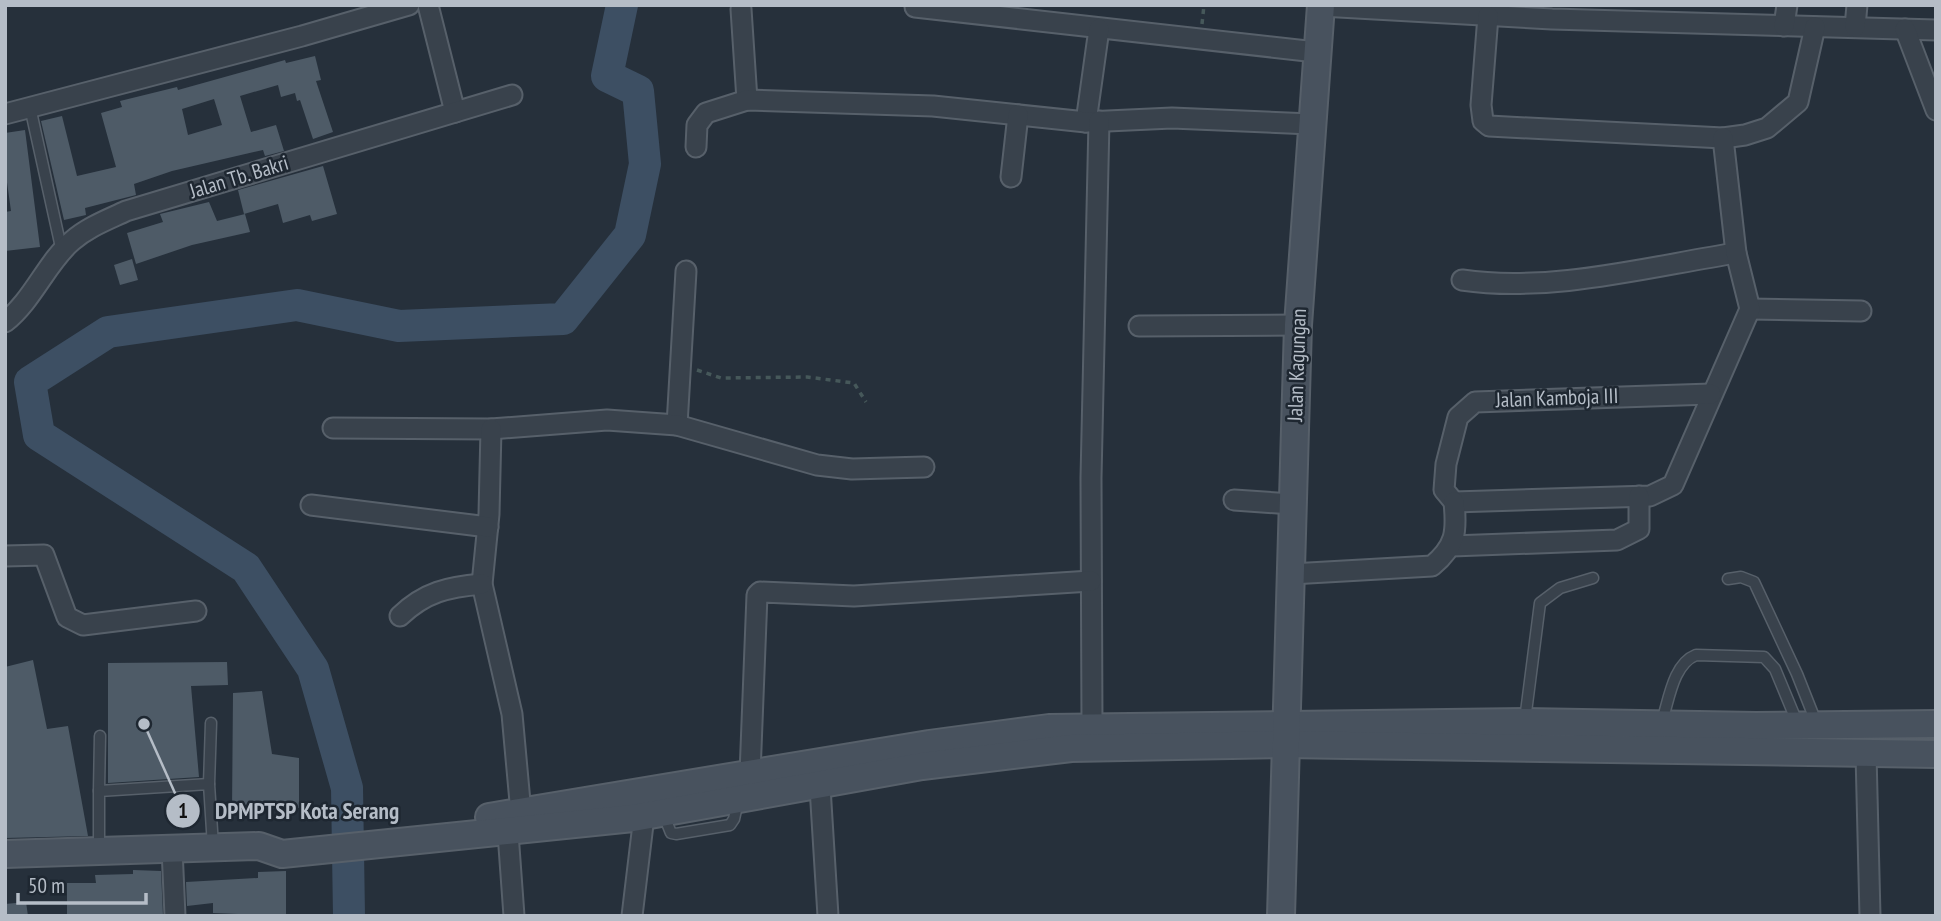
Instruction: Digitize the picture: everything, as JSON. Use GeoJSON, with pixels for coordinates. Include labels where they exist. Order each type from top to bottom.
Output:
{"type":"FeatureCollection","features":[{"type":"Feature","properties":{"kind":"main road","name":"Jalan Kagungan"},"geometry":{"type":"LineString","coordinates":[[1282,916],[1298,325],[1321,6]]}},
{"type":"Feature","properties":{"kind":"main road"},"geometry":{"type":"LineString","coordinates":[[515,823],[750,774],[819,774],[922,766],[1071,748],[1525,722],[1660,736]]}},
{"type":"Feature","properties":{"kind":"main road"},"geometry":{"type":"LineString","coordinates":[[5,854],[259,846],[282,854],[299,844],[515,823],[654,814],[738,799],[929,744],[1049,728],[1092,726],[1285,734],[1809,739],[1936,724]]}},
{"type":"Feature","properties":{"kind":"main road"},"geometry":{"type":"LineString","coordinates":[[1809,739],[1866,754],[1936,754]]}},
{"type":"Feature","properties":{"kind":"street"},"geometry":{"type":"LineString","coordinates":[[5,114],[409,5]]}},
{"type":"Feature","properties":{"kind":"street"},"geometry":{"type":"LineString","coordinates":[[428,5],[455,112]]}},
{"type":"Feature","properties":{"kind":"street"},"geometry":{"type":"LineString","coordinates":[[1784,26],[1787,5]]}},
{"type":"Feature","properties":{"kind":"street"},"geometry":{"type":"LineString","coordinates":[[1855,27],[1857,5]]}},
{"type":"Feature","properties":{"kind":"street"},"geometry":{"type":"LineString","coordinates":[[1321,6],[1488,16],[1658,13],[1784,26],[1936,30]]}},
{"type":"Feature","properties":{"kind":"street"},"geometry":{"type":"LineString","coordinates":[[915,7],[1316,52]]}},
{"type":"Feature","properties":{"kind":"street"},"geometry":{"type":"LineString","coordinates":[[741,9],[747,100]]}},
{"type":"Feature","properties":{"kind":"street"},"geometry":{"type":"LineString","coordinates":[[1488,16],[1481,105],[1483,121],[1489,126],[1723,138],[1766,128],[1798,102],[1815,27]]}},
{"type":"Feature","properties":{"kind":"street"},"geometry":{"type":"LineString","coordinates":[[1092,726],[1093,121],[1099,29]]}},
{"type":"Feature","properties":{"kind":"street"},"geometry":{"type":"LineString","coordinates":[[1905,29],[1936,110]]}},
{"type":"Feature","properties":{"kind":"street","name":"Jalan Tb. Bakri"},"geometry":{"type":"LineString","coordinates":[[5,321],[34,291],[70,242],[93,226],[126,211],[512,94]]}},
{"type":"Feature","properties":{"kind":"street"},"geometry":{"type":"LineString","coordinates":[[696,147],[697,125],[706,113],[747,100],[933,106],[1093,121],[1172,118],[1311,124]]}},
{"type":"Feature","properties":{"kind":"street"},"geometry":{"type":"LineString","coordinates":[[1011,177],[1018,115]]}},
{"type":"Feature","properties":{"kind":"street"},"geometry":{"type":"LineString","coordinates":[[1454,502],[1639,496],[1665,491],[1673,485],[1711,394],[1751,309],[1736,253],[1723,138]]}},
{"type":"Feature","properties":{"kind":"street"},"geometry":{"type":"LineString","coordinates":[[1462,280],[1507,284],[1570,278],[1736,253]]}},
{"type":"Feature","properties":{"kind":"street"},"geometry":{"type":"LineString","coordinates":[[677,425],[686,271]]}},
{"type":"Feature","properties":{"kind":"street"},"geometry":{"type":"LineString","coordinates":[[1751,309],[1861,311]]}},
{"type":"Feature","properties":{"kind":"street"},"geometry":{"type":"LineString","coordinates":[[1139,326],[1298,325]]}},
{"type":"Feature","properties":{"kind":"street","name":"Jalan Kamboja III"},"geometry":{"type":"LineString","coordinates":[[1452,546],[1457,527],[1454,502],[1444,490],[1446,464],[1458,417],[1475,402],[1711,394]]}},
{"type":"Feature","properties":{"kind":"street"},"geometry":{"type":"LineString","coordinates":[[333,428],[491,429],[607,420],[677,425],[817,465],[852,468],[924,467]]}},
{"type":"Feature","properties":{"kind":"street"},"geometry":{"type":"LineString","coordinates":[[491,429],[488,527],[482,584],[512,714],[515,823],[513,916]]}},
{"type":"Feature","properties":{"kind":"street"},"geometry":{"type":"LineString","coordinates":[[1291,573],[1432,566],[1452,546],[1617,540],[1639,529],[1639,496]]}},
{"type":"Feature","properties":{"kind":"street"},"geometry":{"type":"LineString","coordinates":[[1234,500],[1292,504]]}},
{"type":"Feature","properties":{"kind":"street"},"geometry":{"type":"LineString","coordinates":[[311,505],[488,527]]}},
{"type":"Feature","properties":{"kind":"street"},"geometry":{"type":"LineString","coordinates":[[5,556],[44,555],[68,617],[83,625],[196,611]]}},
{"type":"Feature","properties":{"kind":"street"},"geometry":{"type":"LineString","coordinates":[[750,774],[757,595],[761,592],[854,596],[1091,581]]}},
{"type":"Feature","properties":{"kind":"street"},"geometry":{"type":"LineString","coordinates":[[400,616],[427,594],[450,586],[482,584]]}},
{"type":"Feature","properties":{"kind":"street"},"geometry":{"type":"LineString","coordinates":[[1866,754],[1870,916]]}},
{"type":"Feature","properties":{"kind":"street"},"geometry":{"type":"LineString","coordinates":[[819,774],[828,916]]}},
{"type":"Feature","properties":{"kind":"street"},"geometry":{"type":"LineString","coordinates":[[632,916],[654,814]]}},
{"type":"Feature","properties":{"kind":"street"},"geometry":{"type":"LineString","coordinates":[[172,849],[175,916]]}},
{"type":"Feature","properties":{"kind":"lane"},"geometry":{"type":"LineString","coordinates":[[30,107],[62,253]]}},
{"type":"Feature","properties":{"kind":"lane"},"geometry":{"type":"LineString","coordinates":[[1728,579],[1741,577],[1754,582],[1797,674],[1809,739]]}},
{"type":"Feature","properties":{"kind":"lane"},"geometry":{"type":"LineString","coordinates":[[1525,722],[1540,603],[1560,587],[1593,578]]}},
{"type":"Feature","properties":{"kind":"lane"},"geometry":{"type":"LineString","coordinates":[[1660,736],[1679,670],[1687,659],[1696,655],[1764,657],[1775,669],[1809,739]]}},
{"type":"Feature","properties":{"kind":"lane"},"geometry":{"type":"LineString","coordinates":[[211,723],[209,785],[213,848]]}},
{"type":"Feature","properties":{"kind":"lane"},"geometry":{"type":"LineString","coordinates":[[99,851],[100,736]]}},
{"type":"Feature","properties":{"kind":"lane"},"geometry":{"type":"LineString","coordinates":[[99,791],[209,785]]}},
{"type":"Feature","properties":{"kind":"path"},"geometry":{"type":"LineString","coordinates":[[682,365],[720,378],[807,377],[854,383],[866,402]]}},
{"type":"Feature","properties":{"kind":"building"},"geometry":{"type":"Polygon","coordinates":[[[315,56],[321,80],[316,81],[333,132],[313,139],[300,100],[297,101],[295,93],[281,97],[278,85],[240,96],[251,132],[276,125],[284,151],[265,156],[263,150],[172,171],[134,184],[136,195],[85,208],[86,215],[64,220],[41,121],[62,116],[77,176],[116,167],[101,113],[122,107],[120,101],[177,87],[178,90],[285,60],[286,63],[315,56]],[[214,99],[182,109],[188,135],[222,125],[214,99]]]}},
{"type":"Feature","properties":{"kind":"building"},"geometry":{"type":"Polygon","coordinates":[[[25,130],[40,247],[5,251],[5,212],[11,211],[5,168],[5,133],[25,130]]]}},
{"type":"Feature","properties":{"kind":"building"},"geometry":{"type":"Polygon","coordinates":[[[323,166],[337,214],[312,221],[310,215],[283,223],[278,204],[244,214],[238,190],[323,166]]]}},
{"type":"Feature","properties":{"kind":"building"},"geometry":{"type":"Polygon","coordinates":[[[209,202],[217,221],[245,214],[250,232],[192,245],[136,264],[127,233],[163,222],[160,214],[209,202]]]}},
{"type":"Feature","properties":{"kind":"building"},"geometry":{"type":"Polygon","coordinates":[[[132,259],[138,280],[120,285],[114,265],[132,259]]]}},
{"type":"Feature","properties":{"kind":"building"},"geometry":{"type":"Polygon","coordinates":[[[33,660],[47,729],[68,726],[88,836],[5,838],[5,667],[33,660]]]}},
{"type":"Feature","properties":{"kind":"building"},"geometry":{"type":"Polygon","coordinates":[[[227,662],[228,685],[191,686],[199,777],[108,783],[108,663],[227,662]]]}},
{"type":"Feature","properties":{"kind":"building"},"geometry":{"type":"Polygon","coordinates":[[[262,691],[272,754],[299,758],[299,808],[232,811],[233,693],[262,691]]]}},
{"type":"Feature","properties":{"kind":"building"},"geometry":{"type":"Polygon","coordinates":[[[133,870],[161,871],[163,916],[67,916],[67,883],[96,883],[95,875],[133,874],[133,870]]]}},
{"type":"Feature","properties":{"kind":"building"},"geometry":{"type":"Polygon","coordinates":[[[286,871],[286,916],[213,913],[213,903],[187,906],[186,882],[258,878],[258,872],[286,871]]]}},
{"type":"Feature","properties":{"kind":"building"},"geometry":{"type":"Polygon","coordinates":[[[26,902],[28,916],[5,916],[5,904],[26,902]]]}},
{"type":"Feature","properties":{"kind":"waterway"},"geometry":{"type":"LineString","coordinates":[[349,916],[347,788],[313,669],[246,568],[39,435],[30,382],[108,332],[297,305],[399,326],[563,319],[630,235],[645,164],[638,91],[607,76],[622,5]]}},
{"type":"Feature","properties":{"kind":"place","name":"DPMPTSP Kota Serang"},"geometry":{"type":"Point","coordinates":[144,724]}}]}
